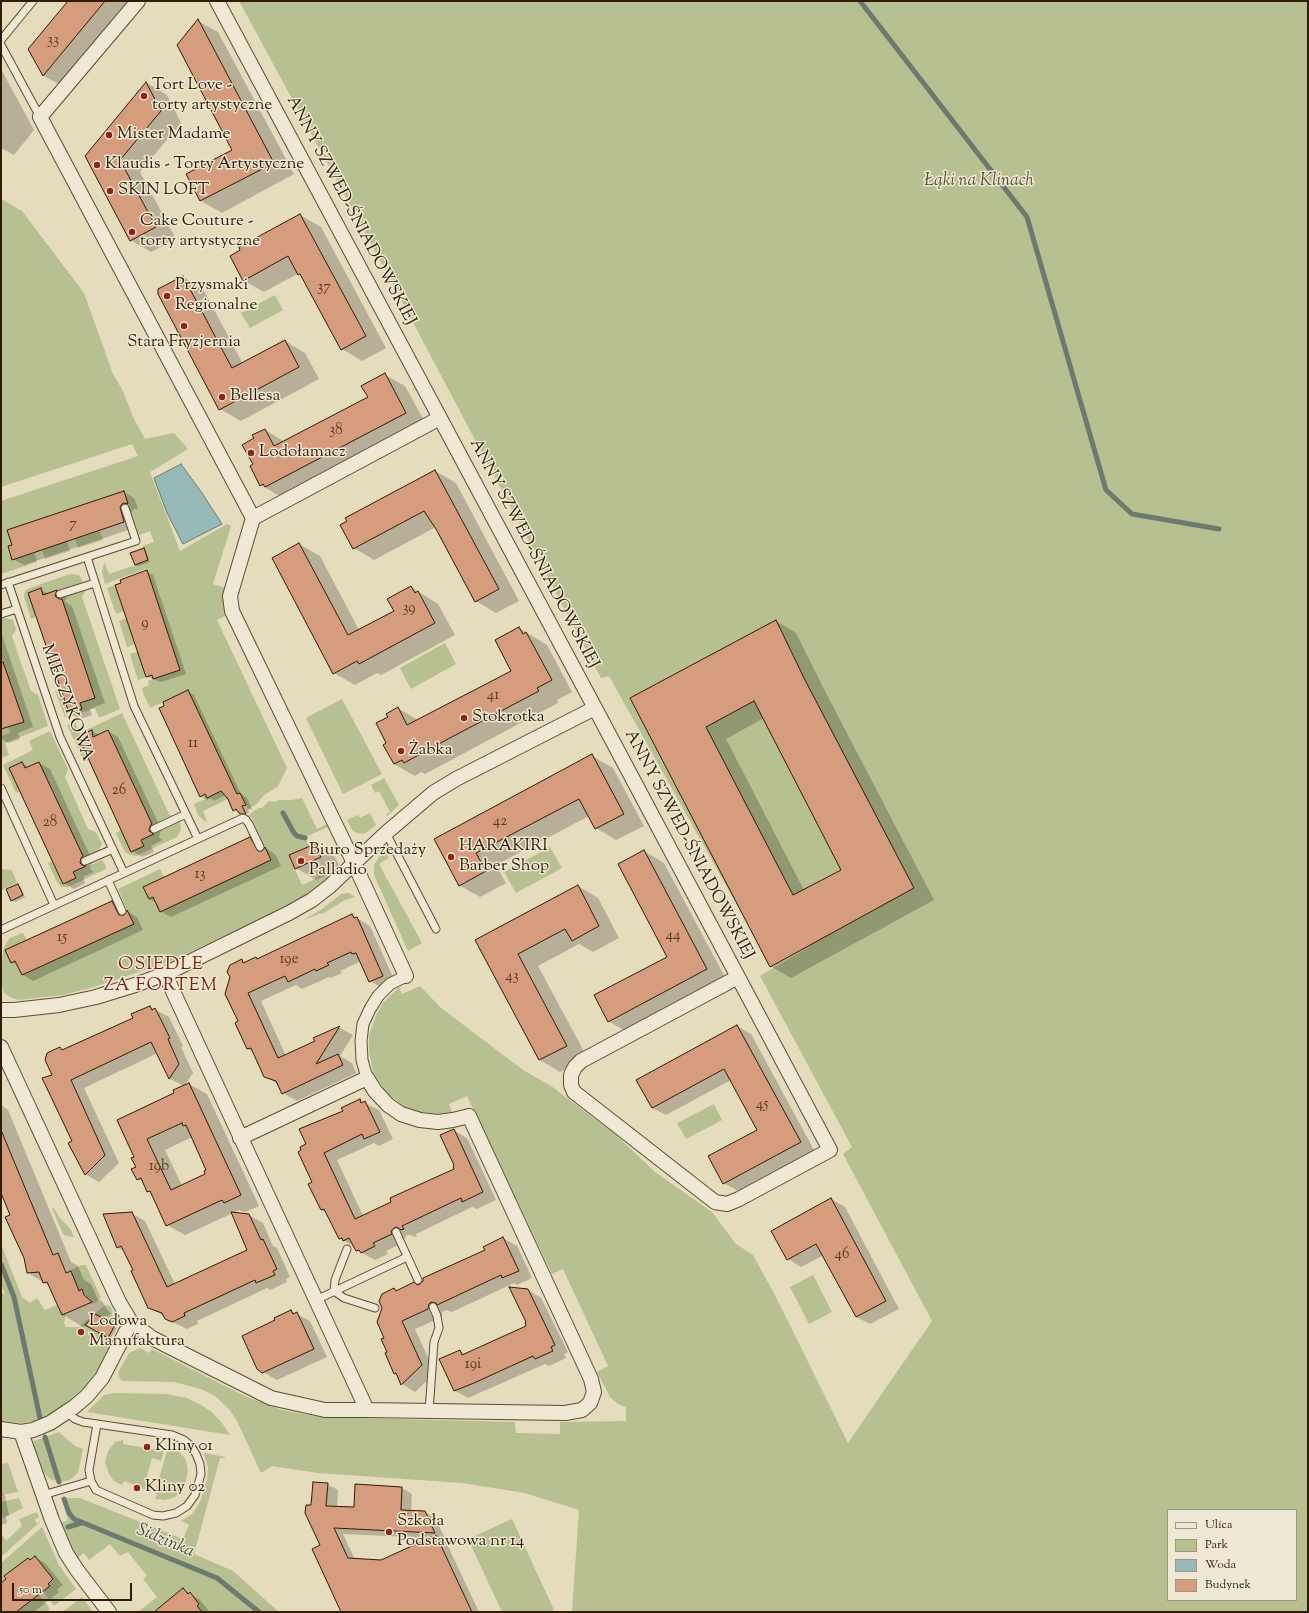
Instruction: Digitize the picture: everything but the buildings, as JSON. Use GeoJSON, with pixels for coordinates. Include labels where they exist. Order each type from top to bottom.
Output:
{"type":"FeatureCollection","features":[{"type":"Feature","properties":{"kind":"street"},"geometry":{"type":"LineString","coordinates":[[1,1047],[119,1302],[131,1322],[152,1338],[271,1398],[325,1410],[565,1413],[582,1410],[590,1403],[594,1392],[591,1379],[469,1116],[438,1122],[420,1120],[401,1114],[388,1105],[375,1091],[367,1078],[362,1060],[361,1041],[364,1024],[370,1009],[378,996],[390,984],[406,976],[354,863],[232,610],[230,596],[253,518],[40,117],[138,1]]}},
{"type":"Feature","properties":{"kind":"street","name":"ANNY SZWED-ŚNIADOWSKIEJ"},"geometry":{"type":"LineString","coordinates":[[217,1],[830,1150],[727,1204],[714,1202],[574,1092],[570,1085],[571,1075],[575,1067],[581,1061],[738,978]]}},
{"type":"Feature","properties":{"kind":"street"},"geometry":{"type":"LineString","coordinates":[[253,518],[440,418]]}},
{"type":"Feature","properties":{"kind":"street"},"geometry":{"type":"LineString","coordinates":[[1,1010],[59,1005],[96,997],[165,974],[289,914],[312,900],[330,886],[386,833],[433,793],[456,779],[595,708]]}},
{"type":"Feature","properties":{"kind":"street"},"geometry":{"type":"LineString","coordinates":[[165,974],[367,1410]]}},
{"type":"Feature","properties":{"kind":"street"},"geometry":{"type":"LineString","coordinates":[[240,1138],[367,1078]]}},
{"type":"Feature","properties":{"kind":"street"},"geometry":{"type":"LineString","coordinates":[[1,1429],[21,1432],[40,1428],[67,1412],[87,1396],[102,1378],[131,1322]]}},
{"type":"Feature","properties":{"kind":"street"},"geometry":{"type":"LineString","coordinates":[[21,1432],[43,1495],[69,1558],[109,1612]]}},
{"type":"Feature","properties":{"kind":"lane"},"geometry":{"type":"LineString","coordinates":[[1,40],[33,1]]}},
{"type":"Feature","properties":{"kind":"lane"},"geometry":{"type":"LineString","coordinates":[[1,45],[40,117]]}},
{"type":"Feature","properties":{"kind":"lane"},"geometry":{"type":"LineString","coordinates":[[1,585],[136,541],[125,508]]}},
{"type":"Feature","properties":{"kind":"lane"},"geometry":{"type":"LineString","coordinates":[[87,556],[134,706],[198,839]]}},
{"type":"Feature","properties":{"kind":"lane","name":"MIECZYKOWA"},"geometry":{"type":"LineString","coordinates":[[8,582],[60,737],[124,873]]}},
{"type":"Feature","properties":{"kind":"lane"},"geometry":{"type":"LineString","coordinates":[[60,594],[95,583]]}},
{"type":"Feature","properties":{"kind":"lane"},"geometry":{"type":"LineString","coordinates":[[1,614],[17,609]]}},
{"type":"Feature","properties":{"kind":"lane"},"geometry":{"type":"LineString","coordinates":[[1,788],[54,905]]}},
{"type":"Feature","properties":{"kind":"lane"},"geometry":{"type":"LineString","coordinates":[[154,829],[186,814]]}},
{"type":"Feature","properties":{"kind":"lane"},"geometry":{"type":"LineString","coordinates":[[1,930],[243,818],[250,824],[260,847]]}},
{"type":"Feature","properties":{"kind":"lane"},"geometry":{"type":"LineString","coordinates":[[386,833],[436,929]]}},
{"type":"Feature","properties":{"kind":"lane"},"geometry":{"type":"LineString","coordinates":[[85,861],[113,848]]}},
{"type":"Feature","properties":{"kind":"lane"},"geometry":{"type":"LineString","coordinates":[[108,880],[122,911]]}},
{"type":"Feature","properties":{"kind":"lane"},"geometry":{"type":"LineString","coordinates":[[396,1232],[418,1280]]}},
{"type":"Feature","properties":{"kind":"lane"},"geometry":{"type":"LineString","coordinates":[[334,1292],[335,1280],[347,1249]]}},
{"type":"Feature","properties":{"kind":"lane"},"geometry":{"type":"LineString","coordinates":[[316,1300],[407,1256]]}},
{"type":"Feature","properties":{"kind":"lane"},"geometry":{"type":"LineString","coordinates":[[334,1292],[344,1298],[375,1308]]}},
{"type":"Feature","properties":{"kind":"lane"},"geometry":{"type":"LineString","coordinates":[[429,1411],[434,1342],[439,1328],[437,1316],[433,1307]]}},
{"type":"Feature","properties":{"kind":"lane"},"geometry":{"type":"LineString","coordinates":[[67,1412],[78,1420],[172,1435],[184,1440],[196,1454],[200,1464],[201,1474],[195,1495],[186,1506],[176,1513],[163,1516],[153,1515],[100,1494],[91,1481],[89,1470],[97,1424]]}},
{"type":"Feature","properties":{"kind":"lane"},"geometry":{"type":"LineString","coordinates":[[43,1495],[91,1481]]}},
{"type":"Feature","properties":{"kind":"green space","name":"Łąki na Klinach"},"geometry":{"type":"Polygon","coordinates":[[[239,1],[1308,1],[1308,1612],[572,1612],[579,1510],[525,1493],[462,1483],[318,1473],[272,1466],[261,1473],[237,1421],[229,1409],[215,1396],[201,1389],[174,1382],[122,1381],[120,1379],[118,1373],[129,1353],[140,1348],[149,1353],[152,1349],[247,1397],[282,1410],[320,1417],[515,1422],[516,1433],[560,1434],[560,1422],[626,1421],[626,1407],[618,1404],[610,1397],[597,1372],[608,1366],[563,1269],[552,1274],[467,1096],[449,1104],[452,1112],[439,1114],[413,1111],[405,1107],[386,1092],[373,1072],[369,1051],[369,1035],[377,1013],[384,1002],[399,987],[402,994],[420,986],[440,1007],[523,1070],[551,1086],[617,1136],[655,1172],[712,1212],[736,1244],[753,1255],[776,1297],[848,1443],[932,1321],[843,1154],[852,1147],[760,976],[812,945],[770,964],[609,676],[601,678],[389,277],[239,1]]]}},
{"type":"Feature","properties":{"kind":"green space"},"geometry":{"type":"Polygon","coordinates":[[[1,199],[22,211],[84,293],[113,374],[123,391],[133,417],[145,439],[174,433],[188,449],[150,472],[180,551],[227,524],[231,526],[213,584],[225,588],[223,599],[227,615],[217,620],[287,768],[278,786],[263,796],[257,804],[248,809],[240,793],[203,811],[207,822],[198,815],[194,804],[232,786],[188,691],[150,708],[143,693],[142,688],[149,685],[148,681],[180,670],[147,570],[149,570],[148,568],[105,584],[102,572],[105,563],[109,574],[148,561],[143,546],[154,542],[150,531],[139,535],[124,491],[7,530],[12,545],[8,547],[12,560],[35,552],[37,562],[1,574],[1,501],[138,456],[132,444],[1,487],[1,199]]]}},
{"type":"Feature","properties":{"kind":"green space"},"geometry":{"type":"Polygon","coordinates":[[[275,295],[283,310],[250,328],[241,313],[275,295]]]}},
{"type":"Feature","properties":{"kind":"green space"},"geometry":{"type":"Polygon","coordinates":[[[100,531],[103,540],[78,548],[75,539],[100,531]]]}},
{"type":"Feature","properties":{"kind":"green space"},"geometry":{"type":"Polygon","coordinates":[[[67,541],[70,551],[45,559],[42,550],[67,541]]]}},
{"type":"Feature","properties":{"kind":"green space"},"geometry":{"type":"Polygon","coordinates":[[[70,574],[79,575],[83,582],[43,595],[41,588],[28,593],[36,617],[31,619],[24,597],[25,591],[70,574]]]}},
{"type":"Feature","properties":{"kind":"green space"},"geometry":{"type":"Polygon","coordinates":[[[115,585],[124,611],[116,614],[107,588],[115,585]]]}},
{"type":"Feature","properties":{"kind":"green space"},"geometry":{"type":"Polygon","coordinates":[[[86,590],[82,597],[120,709],[99,718],[95,708],[67,718],[65,717],[55,691],[61,690],[69,713],[82,709],[80,703],[95,697],[79,649],[76,650],[61,598],[86,590]]]}},
{"type":"Feature","properties":{"kind":"green space"},"geometry":{"type":"Polygon","coordinates":[[[6,618],[13,620],[16,630],[12,636],[31,691],[38,695],[48,726],[5,743],[9,755],[2,758],[1,736],[10,733],[8,727],[24,722],[7,674],[1,663],[3,662],[1,655],[1,619],[6,618]]]}},
{"type":"Feature","properties":{"kind":"green space"},"geometry":{"type":"Polygon","coordinates":[[[126,618],[135,644],[127,647],[119,621],[126,618]]]}},
{"type":"Feature","properties":{"kind":"green space"},"geometry":{"type":"Polygon","coordinates":[[[445,643],[456,664],[411,689],[400,668],[445,643]]]}},
{"type":"Feature","properties":{"kind":"green space"},"geometry":{"type":"Polygon","coordinates":[[[138,652],[146,677],[138,680],[130,654],[138,652]]]}},
{"type":"Feature","properties":{"kind":"green space"},"geometry":{"type":"Polygon","coordinates":[[[342,699],[382,774],[343,794],[306,718],[342,699]]]}},
{"type":"Feature","properties":{"kind":"green space"},"geometry":{"type":"Polygon","coordinates":[[[122,713],[169,814],[172,816],[152,825],[108,730],[93,737],[91,730],[78,736],[88,760],[84,762],[67,725],[74,721],[80,733],[122,713]]]}},
{"type":"Feature","properties":{"kind":"green space"},"geometry":{"type":"Polygon","coordinates":[[[50,731],[68,769],[65,777],[88,829],[96,832],[102,844],[99,850],[84,857],[80,850],[78,851],[75,839],[66,819],[63,820],[58,809],[61,808],[52,788],[49,789],[44,778],[46,777],[39,762],[25,768],[20,791],[16,793],[3,765],[33,750],[29,741],[50,731]]]}},
{"type":"Feature","properties":{"kind":"green space"},"geometry":{"type":"Polygon","coordinates":[[[384,778],[399,805],[387,816],[386,814],[390,812],[379,791],[375,793],[371,785],[384,778]]]}},
{"type":"Feature","properties":{"kind":"green space"},"geometry":{"type":"Polygon","coordinates":[[[302,798],[317,829],[327,824],[328,827],[305,837],[309,846],[289,856],[302,885],[313,880],[324,872],[329,877],[302,899],[171,961],[94,987],[63,995],[18,1000],[4,993],[1,983],[3,951],[10,938],[23,933],[27,940],[11,963],[15,961],[22,975],[37,968],[47,961],[49,963],[133,924],[118,889],[160,869],[164,877],[143,887],[149,899],[248,871],[271,860],[250,814],[258,808],[262,808],[269,801],[275,802],[279,800],[302,798]]]}},
{"type":"Feature","properties":{"kind":"green space"},"geometry":{"type":"Polygon","coordinates":[[[370,813],[376,825],[364,834],[353,831],[347,820],[358,815],[360,818],[370,813]]]}},
{"type":"Feature","properties":{"kind":"green space"},"geometry":{"type":"Polygon","coordinates":[[[180,822],[181,830],[177,837],[136,856],[125,852],[116,833],[121,830],[144,846],[141,840],[180,822]]]}},
{"type":"Feature","properties":{"kind":"green space"},"geometry":{"type":"Polygon","coordinates":[[[550,847],[562,868],[516,893],[504,872],[550,847]]]}},
{"type":"Feature","properties":{"kind":"green space"},"geometry":{"type":"Polygon","coordinates":[[[385,851],[389,858],[379,864],[422,943],[408,951],[374,875],[374,865],[385,851]]]}},
{"type":"Feature","properties":{"kind":"green space"},"geometry":{"type":"Polygon","coordinates":[[[102,860],[106,869],[68,887],[60,886],[48,863],[52,861],[75,878],[73,872],[102,860]]]}},
{"type":"Feature","properties":{"kind":"green space"},"geometry":{"type":"Polygon","coordinates":[[[1,869],[12,870],[17,883],[1,890],[1,869]]]}},
{"type":"Feature","properties":{"kind":"green space"},"geometry":{"type":"Polygon","coordinates":[[[349,893],[355,897],[343,901],[322,914],[321,913],[302,921],[322,909],[341,894],[349,893]]]}},
{"type":"Feature","properties":{"kind":"green space"},"geometry":{"type":"Polygon","coordinates":[[[714,1104],[722,1120],[686,1139],[677,1123],[714,1104]]]}},
{"type":"Feature","properties":{"kind":"green space"},"geometry":{"type":"Polygon","coordinates":[[[52,1208],[54,1208],[59,1217],[71,1230],[74,1237],[63,1234],[52,1208]]]}},
{"type":"Feature","properties":{"kind":"green space"},"geometry":{"type":"Polygon","coordinates":[[[1,1244],[22,1297],[30,1303],[37,1298],[45,1310],[57,1305],[62,1315],[66,1314],[64,1323],[66,1327],[79,1327],[105,1305],[110,1306],[117,1319],[117,1326],[101,1317],[90,1328],[112,1340],[99,1368],[85,1387],[66,1403],[48,1415],[35,1421],[22,1423],[1,1421],[1,1293],[5,1294],[1,1284],[1,1244]]]}},
{"type":"Feature","properties":{"kind":"green space"},"geometry":{"type":"Polygon","coordinates":[[[82,1265],[86,1265],[101,1298],[95,1303],[88,1304],[88,1299],[82,1289],[79,1291],[71,1271],[66,1272],[82,1265]]]}},
{"type":"Feature","properties":{"kind":"green space"},"geometry":{"type":"Polygon","coordinates":[[[813,1275],[832,1312],[809,1324],[790,1287],[813,1275]]]}},
{"type":"Feature","properties":{"kind":"green space"},"geometry":{"type":"Polygon","coordinates":[[[115,1393],[166,1394],[187,1398],[212,1412],[230,1435],[87,1412],[104,1395],[115,1393]]]}},
{"type":"Feature","properties":{"kind":"green space"},"geometry":{"type":"Polygon","coordinates":[[[59,1432],[75,1446],[83,1449],[78,1473],[70,1480],[60,1482],[50,1479],[45,1474],[33,1444],[34,1441],[59,1432]]]}},
{"type":"Feature","properties":{"kind":"green space"},"geometry":{"type":"Polygon","coordinates":[[[123,1440],[123,1444],[164,1451],[161,1461],[152,1458],[146,1479],[154,1482],[151,1492],[124,1481],[122,1485],[114,1481],[109,1474],[105,1462],[108,1451],[115,1442],[123,1440]]]}},
{"type":"Feature","properties":{"kind":"green space"},"geometry":{"type":"Polygon","coordinates":[[[170,1449],[178,1450],[186,1460],[188,1470],[185,1485],[175,1497],[165,1500],[155,1499],[157,1494],[155,1493],[167,1451],[170,1451],[170,1449]]]}},
{"type":"Feature","properties":{"kind":"green space"},"geometry":{"type":"Polygon","coordinates":[[[204,1453],[225,1458],[220,1458],[194,1554],[233,1571],[279,1612],[202,1612],[197,1606],[199,1604],[190,1593],[188,1594],[183,1589],[160,1607],[165,1612],[138,1612],[157,1597],[143,1579],[147,1576],[128,1552],[120,1556],[110,1544],[89,1560],[84,1553],[77,1558],[61,1523],[68,1520],[62,1500],[68,1498],[80,1498],[183,1539],[189,1525],[181,1521],[192,1514],[197,1507],[207,1480],[208,1468],[204,1453]]]}},
{"type":"Feature","properties":{"kind":"green space"},"geometry":{"type":"Polygon","coordinates":[[[8,1463],[18,1492],[1,1495],[1,1464],[8,1463]]]}},
{"type":"Feature","properties":{"kind":"green space"},"geometry":{"type":"Polygon","coordinates":[[[19,1498],[23,1508],[1,1519],[1,1502],[19,1498]]]}},
{"type":"Feature","properties":{"kind":"green space"},"geometry":{"type":"Polygon","coordinates":[[[37,1512],[39,1517],[35,1519],[36,1523],[40,1522],[1,1557],[1,1533],[6,1541],[22,1526],[19,1519],[37,1512]]]}},
{"type":"Feature","properties":{"kind":"green space"},"geometry":{"type":"Polygon","coordinates":[[[512,1519],[554,1610],[550,1612],[502,1612],[468,1539],[512,1519]]]}},
{"type":"Feature","properties":{"kind":"green space"},"geometry":{"type":"Polygon","coordinates":[[[42,1527],[59,1565],[76,1589],[54,1606],[43,1591],[49,1586],[48,1584],[53,1579],[35,1556],[30,1560],[28,1558],[1,1583],[1,1563],[42,1527]]]}},
{"type":"Feature","properties":{"kind":"green space"},"geometry":{"type":"Polygon","coordinates":[[[37,1592],[50,1609],[46,1612],[16,1612],[25,1602],[26,1604],[33,1599],[37,1592]]]}},
{"type":"Feature","properties":{"kind":"green space"},"geometry":{"type":"Polygon","coordinates":[[[82,1597],[93,1612],[62,1612],[82,1597]]]}},
{"type":"Feature","properties":{"kind":"water"},"geometry":{"type":"Polygon","coordinates":[[[181,464],[222,524],[183,544],[167,513],[154,478],[181,464]]]}},
{"type":"Feature","properties":{"kind":"waterway"},"geometry":{"type":"LineString","coordinates":[[860,1],[1027,217],[1106,490],[1132,514],[1219,529]]}},
{"type":"Feature","properties":{"kind":"waterway"},"geometry":{"type":"LineString","coordinates":[[283,813],[294,833],[297,836],[305,838]]}},
{"type":"Feature","properties":{"kind":"waterway"},"geometry":{"type":"LineString","coordinates":[[1,1264],[14,1297],[40,1418]]}},
{"type":"Feature","properties":{"kind":"waterway"},"geometry":{"type":"LineString","coordinates":[[45,1437],[59,1482]]}},
{"type":"Feature","properties":{"kind":"waterway","name":"Sidzinka"},"geometry":{"type":"LineString","coordinates":[[64,1499],[69,1513],[74,1519],[217,1578],[259,1612]]}},
{"type":"Feature","properties":{"kind":"waterway"},"geometry":{"type":"LineString","coordinates":[[68,1527],[81,1523]]}},
{"type":"Feature","properties":{"kind":"place","name":"Tort Love - torty artystyczne"},"geometry":{"type":"Point","coordinates":[144,96]}},
{"type":"Feature","properties":{"kind":"place","name":"Mister Madame"},"geometry":{"type":"Point","coordinates":[109,135]}},
{"type":"Feature","properties":{"kind":"place","name":"Klaudis - Torty Artystyczne"},"geometry":{"type":"Point","coordinates":[97,165]}},
{"type":"Feature","properties":{"kind":"place","name":"SKIN LOFT"},"geometry":{"type":"Point","coordinates":[110,191]}},
{"type":"Feature","properties":{"kind":"place","name":"Cake Couture - torty artystyczne"},"geometry":{"type":"Point","coordinates":[132,232]}},
{"type":"Feature","properties":{"kind":"place","name":"Przysmaki Regionalne"},"geometry":{"type":"Point","coordinates":[167,296]}},
{"type":"Feature","properties":{"kind":"place","name":"Stara Fryzjernia"},"geometry":{"type":"Point","coordinates":[184,326]}},
{"type":"Feature","properties":{"kind":"place","name":"Bellesa"},"geometry":{"type":"Point","coordinates":[222,397]}},
{"type":"Feature","properties":{"kind":"place","name":"Lodołamacz"},"geometry":{"type":"Point","coordinates":[251,453]}},
{"type":"Feature","properties":{"kind":"place","name":"Stokrotka"},"geometry":{"type":"Point","coordinates":[464,718]}},
{"type":"Feature","properties":{"kind":"place","name":"Żabka"},"geometry":{"type":"Point","coordinates":[401,751]}},
{"type":"Feature","properties":{"kind":"place","name":"HARAKIRI Barber Shop"},"geometry":{"type":"Point","coordinates":[451,857]}},
{"type":"Feature","properties":{"kind":"place","name":"Biuro Sprzedaży Palladio"},"geometry":{"type":"Point","coordinates":[301,861]}},
{"type":"Feature","properties":{"kind":"place","name":"Lodowa Manufaktura"},"geometry":{"type":"Point","coordinates":[81,1332]}},
{"type":"Feature","properties":{"kind":"place","name":"Kliny 01"},"geometry":{"type":"Point","coordinates":[147,1447]}},
{"type":"Feature","properties":{"kind":"place","name":"Kliny 02"},"geometry":{"type":"Point","coordinates":[137,1488]}},
{"type":"Feature","properties":{"kind":"place","name":"Szkoła Podstawowa nr 14"},"geometry":{"type":"Point","coordinates":[389,1532]}},
{"type":"Feature","properties":{"kind":"district","name":"OSIEDLE ZA FORTEM"},"geometry":{"type":"Point","coordinates":[161,976]}}]}
